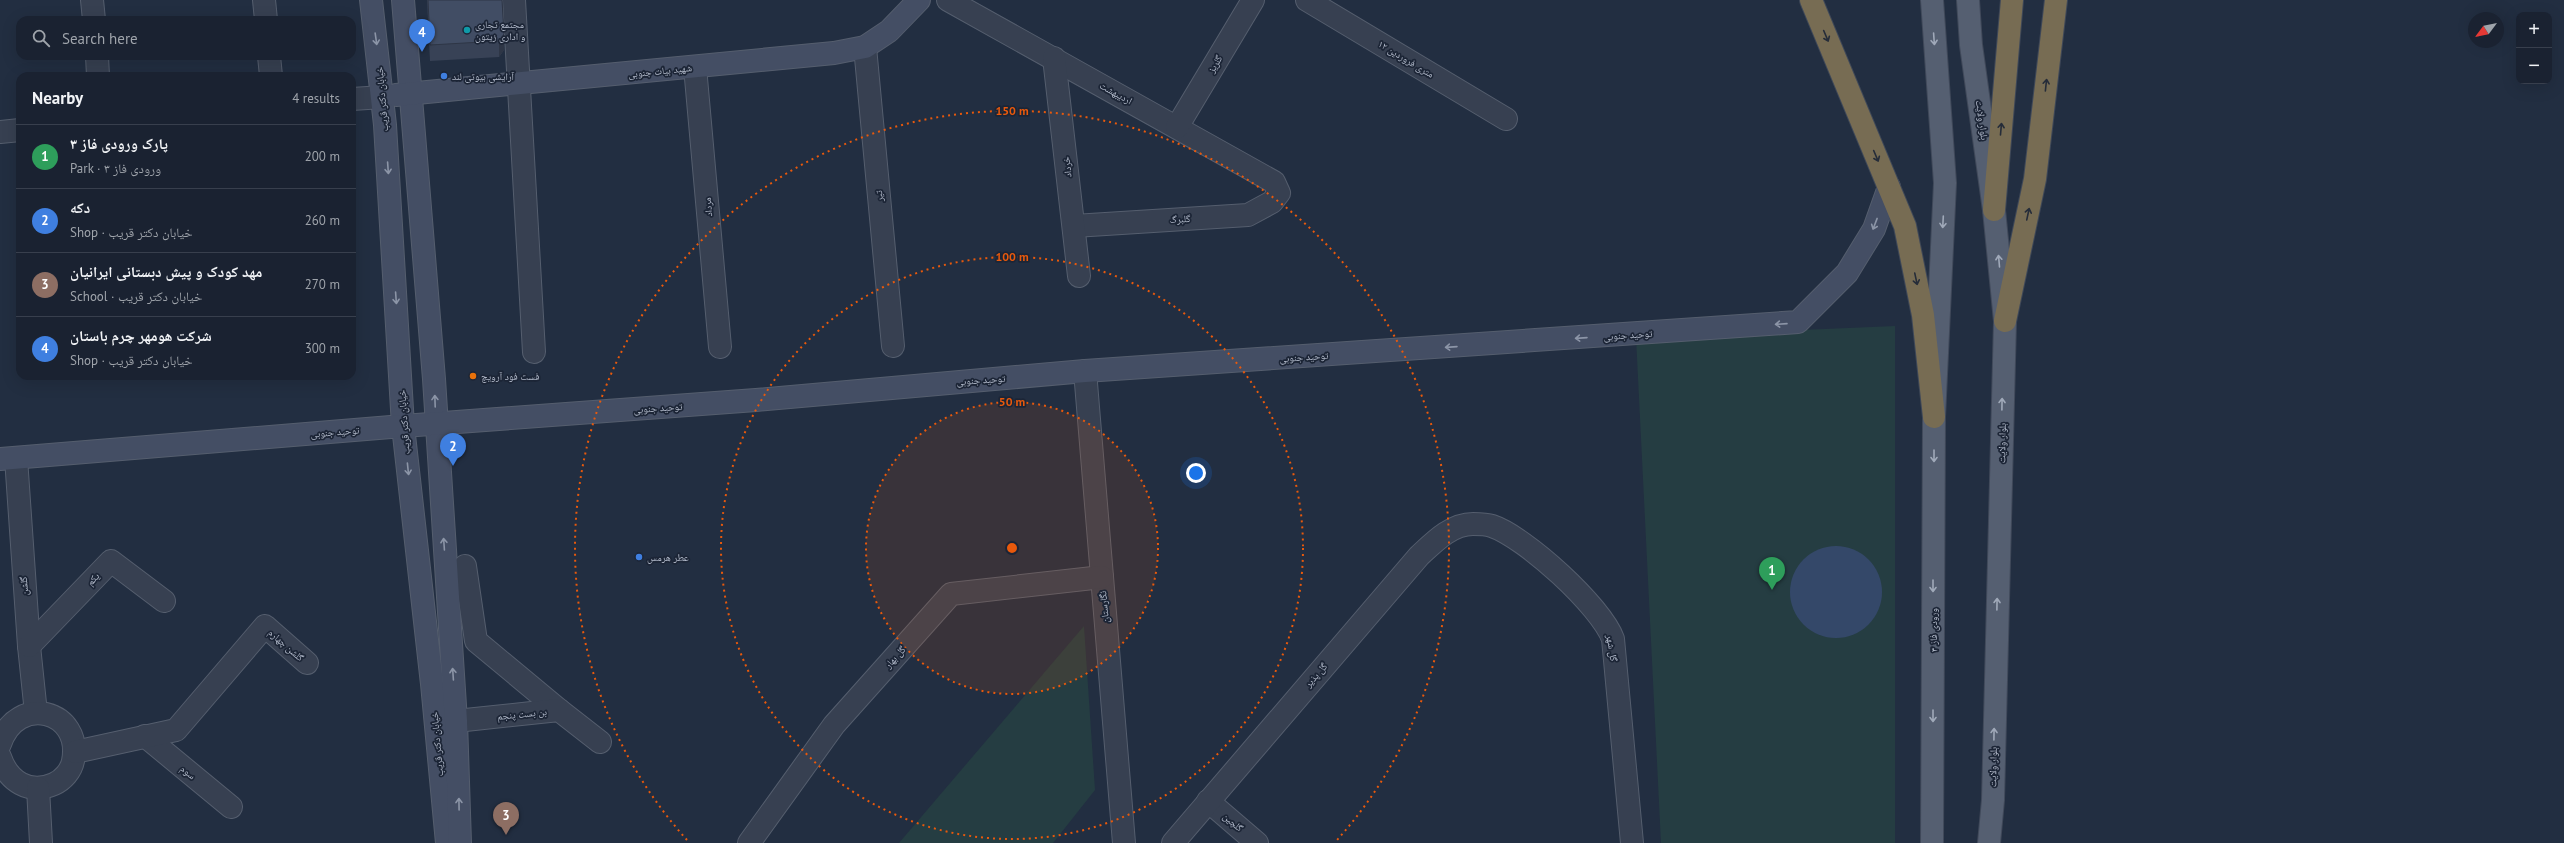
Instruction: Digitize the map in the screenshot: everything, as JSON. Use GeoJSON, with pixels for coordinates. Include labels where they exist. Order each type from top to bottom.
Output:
{"type":"FeatureCollection","features":[{"type":"Feature","properties":{"kind":"highway"},"geometry":{"type":"LineString","coordinates":[[1811,0],[1905,226],[1923,315],[1934,417]]}},
{"type":"Feature","properties":{"kind":"highway"},"geometry":{"type":"LineString","coordinates":[[1994,210],[2012,0]]}},
{"type":"Feature","properties":{"kind":"highway"},"geometry":{"type":"LineString","coordinates":[[2005,320],[2035,180],[2056,0]]}},
{"type":"Feature","properties":{"kind":"main road"},"geometry":{"type":"LineString","coordinates":[[1932,0],[1945,184],[1934,417]]}},
{"type":"Feature","properties":{"kind":"main road","name":"بلوار ولایت"},"geometry":{"type":"LineString","coordinates":[[1968,0],[1971,44],[1994,210],[2005,320],[1993,800],[1989,843]]}},
{"type":"Feature","properties":{"kind":"main road","name":"ورودی فاز ۳"},"geometry":{"type":"LineString","coordinates":[[1932,843],[1934,417]]}},
{"type":"Feature","properties":{"kind":"main road"},"geometry":{"type":"LineString","coordinates":[[1993,800],[1998,843]]}},
{"type":"Feature","properties":{"kind":"street"},"geometry":{"type":"LineString","coordinates":[[92,0],[94,16]]}},
{"type":"Feature","properties":{"kind":"street"},"geometry":{"type":"LineString","coordinates":[[264,0],[266,16]]}},
{"type":"Feature","properties":{"kind":"street","name":"خیابان دکتر قریب"},"geometry":{"type":"LineString","coordinates":[[372,0],[383,97],[403,426],[432,684],[447,843]]}},
{"type":"Feature","properties":{"kind":"street","name":"خیابان دکتر قریب"},"geometry":{"type":"LineString","coordinates":[[404,0],[410,93],[423,224],[456,721],[460,843]]}},
{"type":"Feature","properties":{"kind":"street"},"geometry":{"type":"LineString","coordinates":[[514,0],[534,352]]}},
{"type":"Feature","properties":{"kind":"street","name":"شهید بیات جنوبی"},"geometry":{"type":"LineString","coordinates":[[383,97],[410,93],[520,85],[834,53],[865,47],[889,31],[919,0]]}},
{"type":"Feature","properties":{"kind":"street","name":"اردیبهشت"},"geometry":{"type":"LineString","coordinates":[[948,0],[1274,182],[1279,192]]}},
{"type":"Feature","properties":{"kind":"street","name":"گلریز"},"geometry":{"type":"LineString","coordinates":[[1177,127],[1252,0]]}},
{"type":"Feature","properties":{"kind":"street","name":"۱۲ متری فروردین"},"geometry":{"type":"LineString","coordinates":[[1307,0],[1506,119]]}},
{"type":"Feature","properties":{"kind":"street","name":"تیر"},"geometry":{"type":"LineString","coordinates":[[865,47],[893,346]]}},
{"type":"Feature","properties":{"kind":"street","name":"خرداد"},"geometry":{"type":"LineString","coordinates":[[1054,58],[1079,276]]}},
{"type":"Feature","properties":{"kind":"street"},"geometry":{"type":"LineString","coordinates":[[97,60],[98,72]]}},
{"type":"Feature","properties":{"kind":"street"},"geometry":{"type":"LineString","coordinates":[[269,60],[271,72]]}},
{"type":"Feature","properties":{"kind":"street","name":"مرداد"},"geometry":{"type":"LineString","coordinates":[[695,67],[720,347]]}},
{"type":"Feature","properties":{"kind":"street"},"geometry":{"type":"LineString","coordinates":[[356,99],[383,97]]}},
{"type":"Feature","properties":{"kind":"street"},"geometry":{"type":"LineString","coordinates":[[0,132],[16,130]]}},
{"type":"Feature","properties":{"kind":"street","name":"توحید جنوبی"},"geometry":{"type":"LineString","coordinates":[[8,459],[403,426],[749,401],[1085,370],[1798,322],[1847,273],[1874,229],[1889,188]]}},
{"type":"Feature","properties":{"kind":"street","name":"گلبرگ"},"geometry":{"type":"LineString","coordinates":[[1074,226],[1248,215],[1272,202],[1279,192]]}},
{"type":"Feature","properties":{"kind":"street","name":"نگارستان"},"geometry":{"type":"LineString","coordinates":[[1085,370],[1124,843]]}},
{"type":"Feature","properties":{"kind":"street","name":"گلشن"},"geometry":{"type":"LineString","coordinates":[[8,459],[36,713]]}},
{"type":"Feature","properties":{"kind":"street","name":"گل پذیر"},"geometry":{"type":"LineString","coordinates":[[1173,843],[1419,556],[1447,532],[1472,524]]}},
{"type":"Feature","properties":{"kind":"street","name":"گل شهر"},"geometry":{"type":"LineString","coordinates":[[1472,524],[1491,526],[1521,542],[1584,597],[1609,628],[1613,639],[1632,843]]}},
{"type":"Feature","properties":{"kind":"street","name":"یکم"},"geometry":{"type":"LineString","coordinates":[[29,646],[111,561],[164,601]]}},
{"type":"Feature","properties":{"kind":"street"},"geometry":{"type":"LineString","coordinates":[[465,566],[476,642],[559,710]]}},
{"type":"Feature","properties":{"kind":"street","name":"گل بهار"},"geometry":{"type":"LineString","coordinates":[[750,843],[834,725],[951,594],[1102,577]]}},
{"type":"Feature","properties":{"kind":"street","name":"گلشن چهارم"},"geometry":{"type":"LineString","coordinates":[[145,736],[176,730],[265,626],[307,663]]}},
{"type":"Feature","properties":{"kind":"street","name":"بن بست پنجم"},"geometry":{"type":"LineString","coordinates":[[456,721],[559,710],[600,742]]}},
{"type":"Feature","properties":{"kind":"street"},"geometry":{"type":"LineString","coordinates":[[0,744],[4,733],[11,723],[21,716],[36,713],[46,714],[58,718],[67,728],[73,739],[75,752],[72,765],[66,776],[56,784],[38,788],[21,785],[11,778],[4,768],[0,757]]}},
{"type":"Feature","properties":{"kind":"street"},"geometry":{"type":"LineString","coordinates":[[75,752],[145,736]]}},
{"type":"Feature","properties":{"kind":"street","name":"سوم"},"geometry":{"type":"LineString","coordinates":[[145,736],[231,807]]}},
{"type":"Feature","properties":{"kind":"street"},"geometry":{"type":"LineString","coordinates":[[38,788],[41,843]]}},
{"type":"Feature","properties":{"kind":"street","name":"گلچین"},"geometry":{"type":"LineString","coordinates":[[1208,801],[1257,843]]}},
{"type":"Feature","properties":{"kind":"green space"},"geometry":{"type":"Polygon","coordinates":[[[1895,326],[1895,843],[1661,843],[1636,337],[1895,326]]]}},
{"type":"Feature","properties":{"kind":"green space"},"geometry":{"type":"Polygon","coordinates":[[[1084,626],[1095,790],[1053,843],[899,843],[1084,626]]]}},
{"type":"Feature","properties":{"kind":"water"},"geometry":{"type":"Polygon","coordinates":[[[1836,546],[1853,550],[1868,560],[1878,575],[1882,592],[1878,609],[1868,624],[1853,634],[1836,638],[1819,634],[1804,624],[1794,609],[1790,592],[1794,575],[1804,560],[1819,550],[1836,546]]]}},
{"type":"Feature","properties":{"kind":"building","name":"مجتمع تجاری و اداری زیتون"},"geometry":{"type":"Polygon","coordinates":[[[428,0],[502,0],[504,34],[499,41],[430,45],[428,0]]]}},
{"type":"Feature","properties":{"kind":"place","name":"مجتمع تجاری و اداری زیتون"},"geometry":{"type":"Point","coordinates":[467,30]}},
{"type":"Feature","properties":{"kind":"place","name":"شرکت هومهر چرم باستان"},"geometry":{"type":"Point","coordinates":[422,52]}},
{"type":"Feature","properties":{"kind":"place","name":"آرایشی بیوتی لند"},"geometry":{"type":"Point","coordinates":[444,76]}},
{"type":"Feature","properties":{"kind":"place","name":"فست فود آرویچ"},"geometry":{"type":"Point","coordinates":[473,376]}},
{"type":"Feature","properties":{"kind":"place","name":"دکه"},"geometry":{"type":"Point","coordinates":[453,466]}},
{"type":"Feature","properties":{"kind":"place","name":"عطر هرمس"},"geometry":{"type":"Point","coordinates":[639,557]}},
{"type":"Feature","properties":{"kind":"place","name":"پارک ورودی فاز ۳"},"geometry":{"type":"Point","coordinates":[1772,590]}},
{"type":"Feature","properties":{"kind":"place","name":"مهد کودک و پیش دبستانی ایرانیان"},"geometry":{"type":"Point","coordinates":[506,835]}}]}
